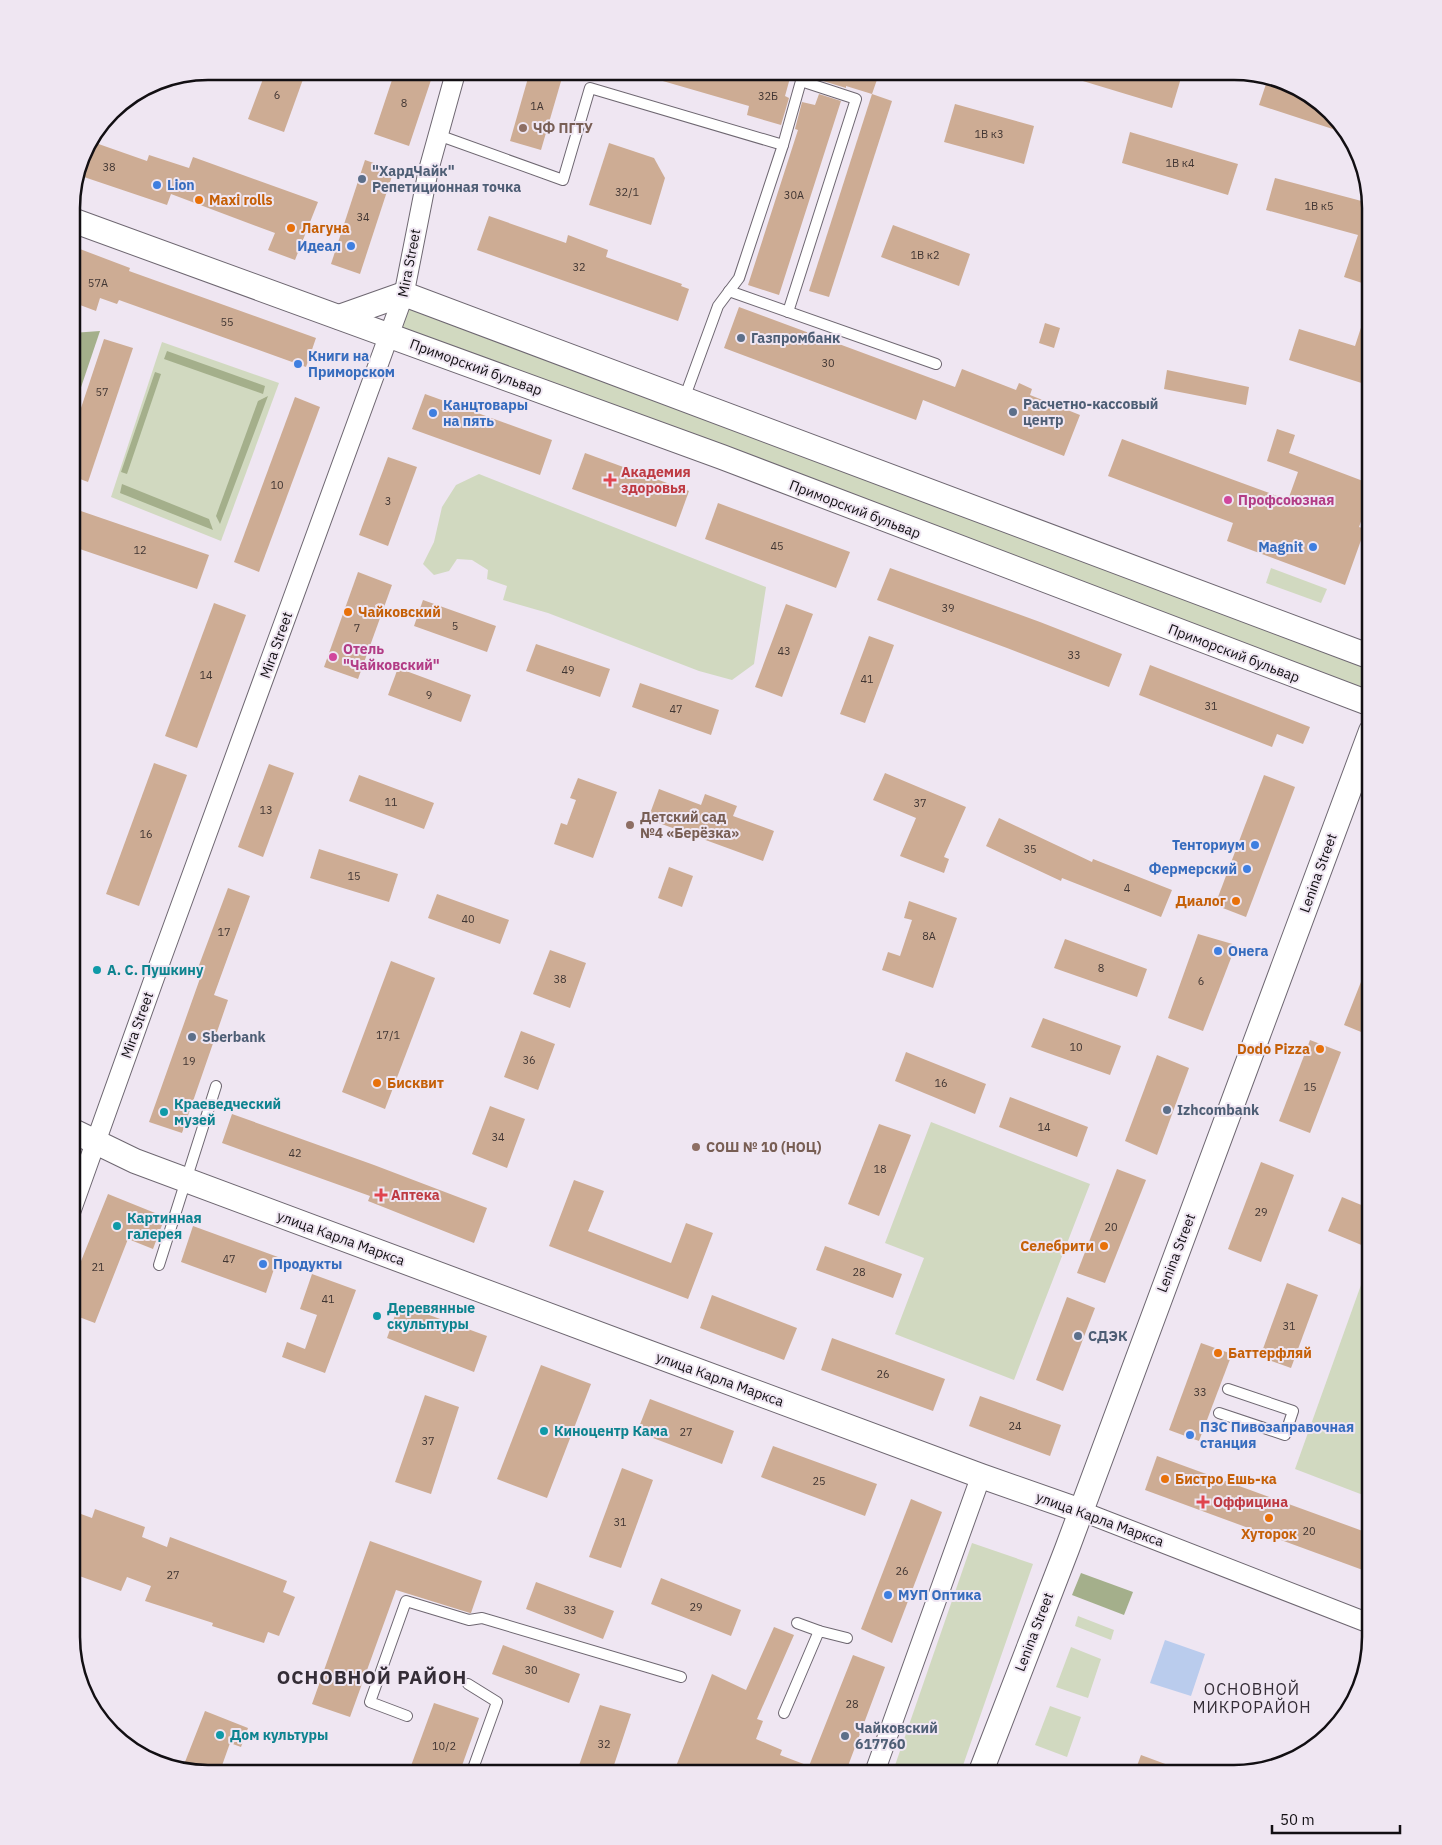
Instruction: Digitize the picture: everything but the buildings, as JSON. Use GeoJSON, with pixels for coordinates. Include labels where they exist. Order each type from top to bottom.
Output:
{"type":"FeatureCollection","features":[{"type":"Feature","properties":{"kind":"street","name":"Mira Street"},"geometry":{"type":"LineString","coordinates":[[80,1187],[159,964],[404,294],[428,172],[453,80]]}},
{"type":"Feature","properties":{"kind":"street","name":"Приморский бульвар"},"geometry":{"type":"LineString","coordinates":[[80,223],[713,454],[1362,701]]}},
{"type":"Feature","properties":{"kind":"street"},"geometry":{"type":"LineString","coordinates":[[339,317],[404,294],[1362,654]]}},
{"type":"Feature","properties":{"kind":"street","name":"Lenina Street"},"geometry":{"type":"LineString","coordinates":[[983,1765],[1081,1511],[1362,755]]}},
{"type":"Feature","properties":{"kind":"street","name":"улица Карла Маркса"},"geometry":{"type":"LineString","coordinates":[[80,1135],[135,1161],[981,1476],[1081,1511],[1362,1620]]}},
{"type":"Feature","properties":{"kind":"street"},"geometry":{"type":"LineString","coordinates":[[877,1765],[981,1476]]}},
{"type":"Feature","properties":{"kind":"lane"},"geometry":{"type":"LineString","coordinates":[[684,399],[718,306],[739,278],[783,145],[801,81],[856,98],[788,312]]}},
{"type":"Feature","properties":{"kind":"lane"},"geometry":{"type":"LineString","coordinates":[[438,135],[563,180],[590,88],[783,145]]}},
{"type":"Feature","properties":{"kind":"lane"},"geometry":{"type":"LineString","coordinates":[[729,291],[936,364]]}},
{"type":"Feature","properties":{"kind":"lane"},"geometry":{"type":"LineString","coordinates":[[159,1265],[216,1086]]}},
{"type":"Feature","properties":{"kind":"lane"},"geometry":{"type":"LineString","coordinates":[[1219,1413],[1285,1435],[1293,1412],[1228,1390]]}},
{"type":"Feature","properties":{"kind":"lane"},"geometry":{"type":"LineString","coordinates":[[407,1716],[370,1702],[406,1600],[469,1620],[482,1618],[681,1677]]}},
{"type":"Feature","properties":{"kind":"lane"},"geometry":{"type":"LineString","coordinates":[[797,1623],[847,1638]]}},
{"type":"Feature","properties":{"kind":"lane"},"geometry":{"type":"LineString","coordinates":[[784,1713],[819,1630]]}},
{"type":"Feature","properties":{"kind":"lane"},"geometry":{"type":"LineString","coordinates":[[468,1684],[498,1702],[474,1765]]}},
{"type":"Feature","properties":{"kind":"green space"},"geometry":{"type":"Polygon","coordinates":[[[404,294],[1362,654],[1362,701],[390,335],[404,294]]]}},
{"type":"Feature","properties":{"kind":"green space"},"geometry":{"type":"Polygon","coordinates":[[[100,331],[80,390],[80,332],[100,331]]]}},
{"type":"Feature","properties":{"kind":"green space"},"geometry":{"type":"Polygon","coordinates":[[[162,342],[279,383],[221,541],[111,497],[162,342]]]}},
{"type":"Feature","properties":{"kind":"green space"},"geometry":{"type":"Polygon","coordinates":[[[167,351],[265,386],[263,394],[164,359],[167,351]]]}},
{"type":"Feature","properties":{"kind":"green space"},"geometry":{"type":"Polygon","coordinates":[[[155,372],[161,374],[127,474],[121,472],[155,372]]]}},
{"type":"Feature","properties":{"kind":"green space"},"geometry":{"type":"Polygon","coordinates":[[[268,396],[220,524],[216,516],[258,401],[268,396]]]}},
{"type":"Feature","properties":{"kind":"green space"},"geometry":{"type":"Polygon","coordinates":[[[479,474],[766,587],[754,664],[732,680],[699,671],[548,613],[503,600],[507,586],[487,579],[488,570],[472,560],[457,559],[449,571],[434,575],[423,564],[434,542],[442,507],[456,485],[479,474]]]}},
{"type":"Feature","properties":{"kind":"green space"},"geometry":{"type":"Polygon","coordinates":[[[122,484],[209,519],[213,530],[120,493],[122,484]]]}},
{"type":"Feature","properties":{"kind":"green space"},"geometry":{"type":"Polygon","coordinates":[[[1271,568],[1327,589],[1321,603],[1266,583],[1271,568]]]}},
{"type":"Feature","properties":{"kind":"green space"},"geometry":{"type":"Polygon","coordinates":[[[931,1122],[1090,1184],[1014,1380],[895,1334],[924,1258],[885,1243],[931,1122]]]}},
{"type":"Feature","properties":{"kind":"green space"},"geometry":{"type":"Polygon","coordinates":[[[1361,1285],[1362,1285],[1362,1495],[1295,1469],[1361,1285]]]}},
{"type":"Feature","properties":{"kind":"green space"},"geometry":{"type":"Polygon","coordinates":[[[972,1543],[1033,1564],[963,1765],[895,1765],[972,1543]]]}},
{"type":"Feature","properties":{"kind":"green space"},"geometry":{"type":"Polygon","coordinates":[[[1081,1573],[1133,1592],[1124,1615],[1072,1595],[1081,1573]]]}},
{"type":"Feature","properties":{"kind":"green space"},"geometry":{"type":"Polygon","coordinates":[[[1078,1616],[1114,1630],[1111,1640],[1075,1626],[1078,1616]]]}},
{"type":"Feature","properties":{"kind":"green space"},"geometry":{"type":"Polygon","coordinates":[[[1071,1647],[1101,1659],[1088,1698],[1056,1687],[1071,1647]]]}},
{"type":"Feature","properties":{"kind":"green space"},"geometry":{"type":"Polygon","coordinates":[[[1050,1706],[1081,1717],[1067,1757],[1035,1745],[1050,1706]]]}},
{"type":"Feature","properties":{"kind":"water"},"geometry":{"type":"Polygon","coordinates":[[[1165,1640],[1205,1654],[1191,1696],[1150,1683],[1165,1640]]]}},
{"type":"Feature","properties":{"kind":"place","name":"ЧФ ПГТУ"},"geometry":{"type":"Point","coordinates":[523,128]}},
{"type":"Feature","properties":{"kind":"place","name":"\"ХардЧайк\" Репетиционная точка"},"geometry":{"type":"Point","coordinates":[362,179]}},
{"type":"Feature","properties":{"kind":"place","name":"Lion"},"geometry":{"type":"Point","coordinates":[157,185]}},
{"type":"Feature","properties":{"kind":"place","name":"Maxi rolls"},"geometry":{"type":"Point","coordinates":[199,200]}},
{"type":"Feature","properties":{"kind":"place","name":"Лагуна"},"geometry":{"type":"Point","coordinates":[291,228]}},
{"type":"Feature","properties":{"kind":"place","name":"Идеал"},"geometry":{"type":"Point","coordinates":[351,246]}},
{"type":"Feature","properties":{"kind":"place","name":"Газпромбанк"},"geometry":{"type":"Point","coordinates":[741,338]}},
{"type":"Feature","properties":{"kind":"place","name":"Книги на Приморском"},"geometry":{"type":"Point","coordinates":[298,364]}},
{"type":"Feature","properties":{"kind":"place","name":"Расчетно-кассовый центр"},"geometry":{"type":"Point","coordinates":[1013,412]}},
{"type":"Feature","properties":{"kind":"place","name":"Канцтовары на пять"},"geometry":{"type":"Point","coordinates":[433,413]}},
{"type":"Feature","properties":{"kind":"place","name":"Академия здоровья"},"geometry":{"type":"Point","coordinates":[610,480]}},
{"type":"Feature","properties":{"kind":"place","name":"Профсоюзная"},"geometry":{"type":"Point","coordinates":[1228,500]}},
{"type":"Feature","properties":{"kind":"place","name":"Magnit"},"geometry":{"type":"Point","coordinates":[1313,547]}},
{"type":"Feature","properties":{"kind":"place","name":"Чайковский"},"geometry":{"type":"Point","coordinates":[348,612]}},
{"type":"Feature","properties":{"kind":"place","name":"Отель \"Чайковский\""},"geometry":{"type":"Point","coordinates":[333,657]}},
{"type":"Feature","properties":{"kind":"place","name":"Детский сад №4 «Берёзка»"},"geometry":{"type":"Point","coordinates":[630,825]}},
{"type":"Feature","properties":{"kind":"place","name":"Тенториум"},"geometry":{"type":"Point","coordinates":[1255,845]}},
{"type":"Feature","properties":{"kind":"place","name":"Фермерский"},"geometry":{"type":"Point","coordinates":[1247,869]}},
{"type":"Feature","properties":{"kind":"place","name":"Диалог"},"geometry":{"type":"Point","coordinates":[1236,901]}},
{"type":"Feature","properties":{"kind":"place","name":"Онега"},"geometry":{"type":"Point","coordinates":[1218,951]}},
{"type":"Feature","properties":{"kind":"place","name":"А. С. Пушкину"},"geometry":{"type":"Point","coordinates":[97,970]}},
{"type":"Feature","properties":{"kind":"place","name":"Sberbank"},"geometry":{"type":"Point","coordinates":[192,1037]}},
{"type":"Feature","properties":{"kind":"place","name":"Dodo Pizza"},"geometry":{"type":"Point","coordinates":[1320,1049]}},
{"type":"Feature","properties":{"kind":"place","name":"Бисквит"},"geometry":{"type":"Point","coordinates":[377,1083]}},
{"type":"Feature","properties":{"kind":"place","name":"Izhcombank"},"geometry":{"type":"Point","coordinates":[1167,1110]}},
{"type":"Feature","properties":{"kind":"place","name":"Краеведческий музей"},"geometry":{"type":"Point","coordinates":[164,1112]}},
{"type":"Feature","properties":{"kind":"place","name":"СОШ № 10 (НОЦ)"},"geometry":{"type":"Point","coordinates":[696,1147]}},
{"type":"Feature","properties":{"kind":"place","name":"Аптека"},"geometry":{"type":"Point","coordinates":[381,1195]}},
{"type":"Feature","properties":{"kind":"place","name":"Картинная галерея"},"geometry":{"type":"Point","coordinates":[117,1226]}},
{"type":"Feature","properties":{"kind":"place","name":"Селебрити"},"geometry":{"type":"Point","coordinates":[1104,1246]}},
{"type":"Feature","properties":{"kind":"place","name":"Продукты"},"geometry":{"type":"Point","coordinates":[263,1264]}},
{"type":"Feature","properties":{"kind":"place","name":"Деревянные скульптуры"},"geometry":{"type":"Point","coordinates":[377,1316]}},
{"type":"Feature","properties":{"kind":"place","name":"СДЭК"},"geometry":{"type":"Point","coordinates":[1078,1336]}},
{"type":"Feature","properties":{"kind":"place","name":"Баттерфляй"},"geometry":{"type":"Point","coordinates":[1218,1353]}},
{"type":"Feature","properties":{"kind":"place","name":"Киноцентр Кама"},"geometry":{"type":"Point","coordinates":[544,1431]}},
{"type":"Feature","properties":{"kind":"place","name":"ПЗС Пивозаправочная станция"},"geometry":{"type":"Point","coordinates":[1190,1435]}},
{"type":"Feature","properties":{"kind":"place","name":"Бистро Ешь-ка"},"geometry":{"type":"Point","coordinates":[1165,1479]}},
{"type":"Feature","properties":{"kind":"place","name":"Оффицина"},"geometry":{"type":"Point","coordinates":[1203,1502]}},
{"type":"Feature","properties":{"kind":"place","name":"Хуторок"},"geometry":{"type":"Point","coordinates":[1269,1518]}},
{"type":"Feature","properties":{"kind":"place","name":"МУП Оптика"},"geometry":{"type":"Point","coordinates":[888,1595]}},
{"type":"Feature","properties":{"kind":"place","name":"Дом культуры"},"geometry":{"type":"Point","coordinates":[220,1735]}},
{"type":"Feature","properties":{"kind":"place","name":"Чайковский 617760"},"geometry":{"type":"Point","coordinates":[845,1736]}},
{"type":"Feature","properties":{"kind":"district","name":"ОСНОВНОЙ РАЙОН"},"geometry":{"type":"Point","coordinates":[372,1677]}},
{"type":"Feature","properties":{"kind":"district","name":"ОСНОВНОЙ МИКРОРАЙОН"},"geometry":{"type":"Point","coordinates":[1252,1698]}}]}
